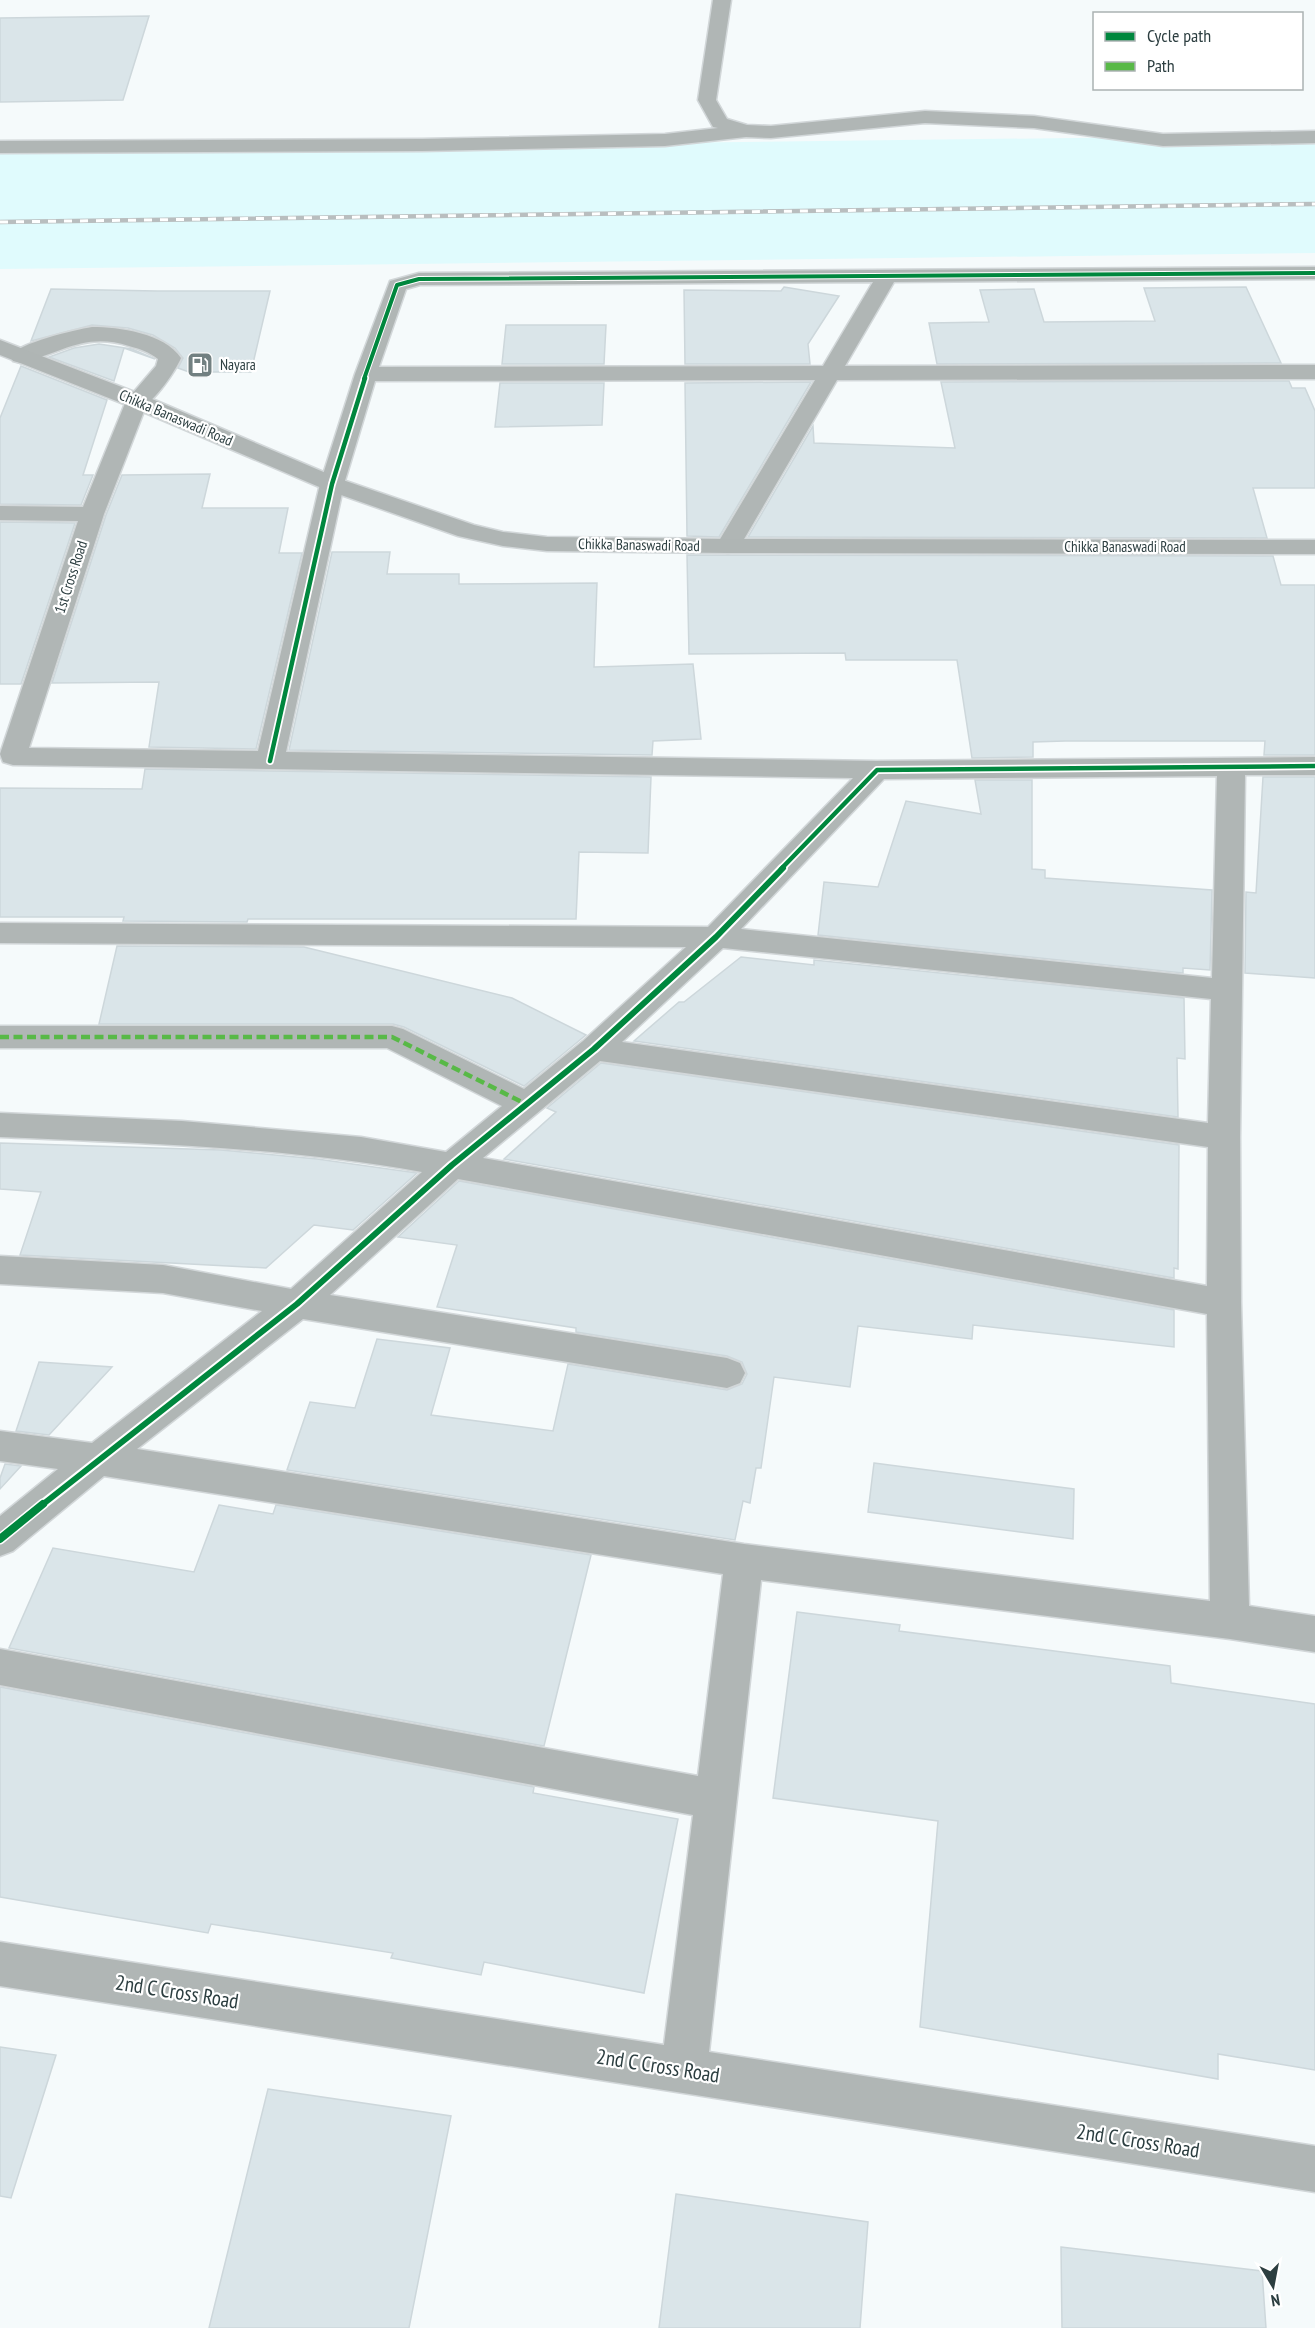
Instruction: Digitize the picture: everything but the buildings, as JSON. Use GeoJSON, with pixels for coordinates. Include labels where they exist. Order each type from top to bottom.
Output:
{"type":"FeatureCollection","features":[{"type":"Feature","properties":{"kind":"main road","name":"Chikka Banaswadi Road"},"geometry":{"type":"LineString","coordinates":[[10,352],[137,401],[332,484],[467,531],[503,539],[547,544],[728,546],[1315,547]]}},
{"type":"Feature","properties":{"kind":"street"},"geometry":{"type":"LineString","coordinates":[[722,0],[708,100],[720,123],[746,131]]}},
{"type":"Feature","properties":{"kind":"street"},"geometry":{"type":"LineString","coordinates":[[0,147],[665,140],[746,131],[771,132],[936,117],[1034,122],[1163,140],[1315,137]]}},
{"type":"Feature","properties":{"kind":"street"},"geometry":{"type":"LineString","coordinates":[[1315,273],[408,280],[397,285],[366,374],[332,484],[270,761],[877,770],[1315,766]]}},
{"type":"Feature","properties":{"kind":"street"},"geometry":{"type":"LineString","coordinates":[[728,546],[887,276]]}},
{"type":"Feature","properties":{"kind":"street","name":"1st Cross Road"},"geometry":{"type":"LineString","coordinates":[[10,352],[85,333],[104,332],[123,335],[161,349],[170,358],[166,368],[137,401],[92,514],[13,756],[270,761]]}},
{"type":"Feature","properties":{"kind":"street"},"geometry":{"type":"LineString","coordinates":[[366,374],[1315,372]]}},
{"type":"Feature","properties":{"kind":"street"},"geometry":{"type":"LineString","coordinates":[[0,513],[92,514]]}},
{"type":"Feature","properties":{"kind":"street"},"geometry":{"type":"LineString","coordinates":[[1230,1621],[1224,1303],[1224,1137],[1225,990],[1232,767]]}},
{"type":"Feature","properties":{"kind":"street"},"geometry":{"type":"LineString","coordinates":[[0,1539],[98,1458],[297,1304],[452,1166],[594,1049],[716,937],[877,770]]}},
{"type":"Feature","properties":{"kind":"street"},"geometry":{"type":"LineString","coordinates":[[0,933],[716,937],[1225,990]]}},
{"type":"Feature","properties":{"kind":"street"},"geometry":{"type":"LineString","coordinates":[[0,1036],[392,1037],[525,1104]]}},
{"type":"Feature","properties":{"kind":"street"},"geometry":{"type":"LineString","coordinates":[[594,1049],[1224,1137]]}},
{"type":"Feature","properties":{"kind":"street"},"geometry":{"type":"LineString","coordinates":[[0,1125],[182,1133],[361,1149],[1224,1303]]}},
{"type":"Feature","properties":{"kind":"street"},"geometry":{"type":"LineString","coordinates":[[0,1270],[163,1279],[297,1304],[727,1373]]}},
{"type":"Feature","properties":{"kind":"street"},"geometry":{"type":"LineString","coordinates":[[0,1446],[98,1458],[744,1561],[1230,1621],[1315,1634]]}},
{"type":"Feature","properties":{"kind":"street"},"geometry":{"type":"LineString","coordinates":[[684,2070],[744,1561]]}},
{"type":"Feature","properties":{"kind":"street"},"geometry":{"type":"LineString","coordinates":[[0,1667],[716,1799]]}},
{"type":"Feature","properties":{"kind":"street","name":"2nd C Cross Road"},"geometry":{"type":"LineString","coordinates":[[0,1964],[1315,2169]]}},
{"type":"Feature","properties":{"kind":"shaded area"},"geometry":{"type":"Polygon","coordinates":[[[1315,135],[1315,253],[0,269],[0,151],[1315,135]]]}},
{"type":"Feature","properties":{"kind":"railway"},"geometry":{"type":"LineString","coordinates":[[0,222],[1315,204]]}},
{"type":"Feature","properties":{"kind":"marked path"},"geometry":{"type":"LineString","coordinates":[[0,1037],[392,1037],[526,1104]]}},
{"type":"Feature","properties":{"kind":"cycle path"},"geometry":{"type":"LineString","coordinates":[[270,761],[332,484],[366,374],[397,285],[419,279],[1315,273]]}},
{"type":"Feature","properties":{"kind":"cycle path"},"geometry":{"type":"LineString","coordinates":[[0,1539],[98,1459],[297,1304],[452,1165],[594,1049],[716,937],[877,770],[1315,766]]}},
{"type":"Feature","properties":{"kind":"place","name":"Nayara"},"geometry":{"type":"Point","coordinates":[200,365]}}]}
